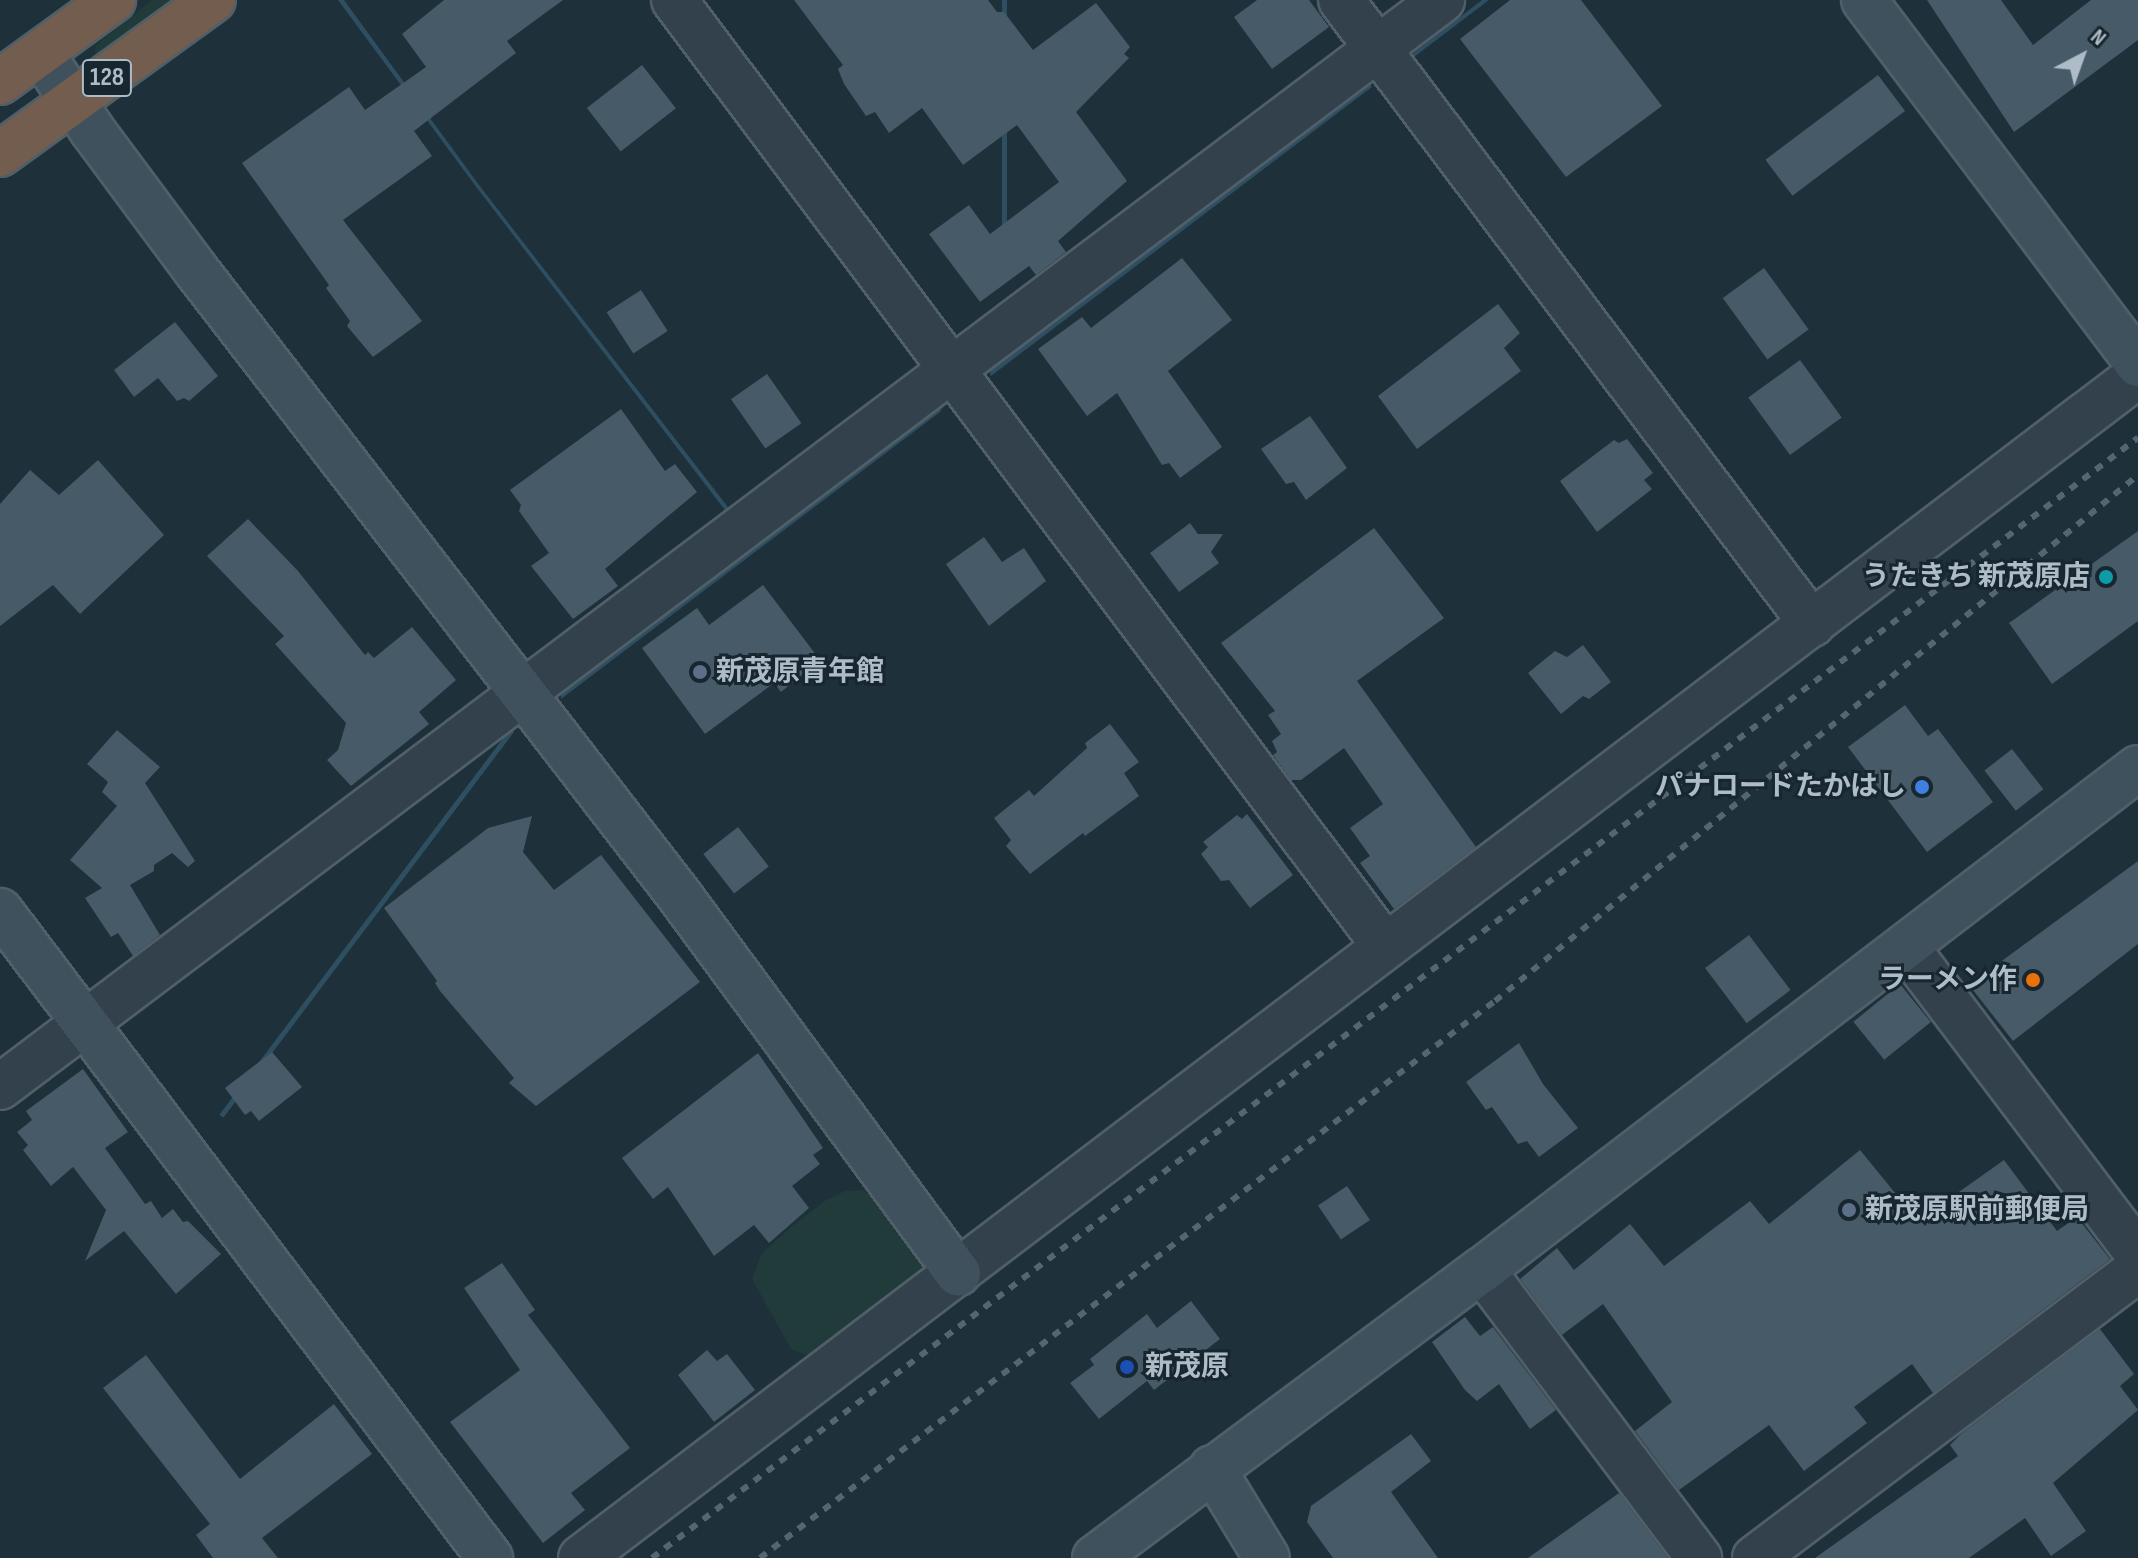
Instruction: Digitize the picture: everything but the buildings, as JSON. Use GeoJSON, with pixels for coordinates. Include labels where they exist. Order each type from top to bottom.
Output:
{"type":"FeatureCollection","features":[{"type":"Feature","properties":{"kind":"highway","name":"128"},"geometry":{"type":"LineString","coordinates":[[0,82],[113,0]]}},
{"type":"Feature","properties":{"kind":"highway","name":"128"},"geometry":{"type":"LineString","coordinates":[[0,154],[213,0]]}},
{"type":"Feature","properties":{"kind":"street"},"geometry":{"type":"LineString","coordinates":[[674,0],[1385,946]]}},
{"type":"Feature","properties":{"kind":"street"},"geometry":{"type":"LineString","coordinates":[[1341,0],[1812,624]]}},
{"type":"Feature","properties":{"kind":"street"},"geometry":{"type":"LineString","coordinates":[[0,1087],[1442,0]]}},
{"type":"Feature","properties":{"kind":"street"},"geometry":{"type":"LineString","coordinates":[[1864,0],[2138,364]]}},
{"type":"Feature","properties":{"kind":"street"},"geometry":{"type":"LineString","coordinates":[[41,53],[73,102],[196,270],[523,690],[958,1273]]}},
{"type":"Feature","properties":{"kind":"street"},"geometry":{"type":"LineString","coordinates":[[581,1558],[2138,375]]}},
{"type":"Feature","properties":{"kind":"street"},"geometry":{"type":"LineString","coordinates":[[1095,1558],[1482,1270],[2138,768]]}},
{"type":"Feature","properties":{"kind":"street"},"geometry":{"type":"LineString","coordinates":[[0,911],[490,1558]]}},
{"type":"Feature","properties":{"kind":"street"},"geometry":{"type":"LineString","coordinates":[[1906,947],[2138,1254]]}},
{"type":"Feature","properties":{"kind":"street"},"geometry":{"type":"LineString","coordinates":[[1755,1558],[2138,1269]]}},
{"type":"Feature","properties":{"kind":"street"},"geometry":{"type":"LineString","coordinates":[[1482,1270],[1699,1558]]}},
{"type":"Feature","properties":{"kind":"street"},"geometry":{"type":"LineString","coordinates":[[1212,1468],[1267,1558]]}},
{"type":"Feature","properties":{"kind":"green space"},"geometry":{"type":"Polygon","coordinates":[[[152,0],[175,0],[104,55],[95,53],[96,45],[152,0]]]}},
{"type":"Feature","properties":{"kind":"green space"},"geometry":{"type":"Polygon","coordinates":[[[863,1190],[871,1195],[930,1274],[818,1359],[791,1349],[752,1279],[762,1253],[792,1226],[826,1200],[845,1191],[863,1190]]]}},
{"type":"Feature","properties":{"kind":"water"},"geometry":{"type":"Polygon","coordinates":[[[338,0],[344,0],[479,185],[731,511],[728,514],[477,188],[338,0]]]}},
{"type":"Feature","properties":{"kind":"water"},"geometry":{"type":"Polygon","coordinates":[[[1002,0],[1007,0],[1007,243],[1002,243],[1002,0]]]}},
{"type":"Feature","properties":{"kind":"water"},"geometry":{"type":"Polygon","coordinates":[[[1482,0],[1489,0],[1414,57],[1412,54],[1482,0]]]}},
{"type":"Feature","properties":{"kind":"water"},"geometry":{"type":"Polygon","coordinates":[[[1370,84],[1372,87],[991,376],[989,370],[1370,84]]]}},
{"type":"Feature","properties":{"kind":"water"},"geometry":{"type":"Polygon","coordinates":[[[944,404],[940,412],[561,699],[561,693],[944,404]]]}},
{"type":"Feature","properties":{"kind":"water"},"geometry":{"type":"Polygon","coordinates":[[[510,729],[514,732],[223,1118],[219,1115],[510,729]]]}},
{"type":"Feature","properties":{"kind":"railway"},"geometry":{"type":"LineString","coordinates":[[652,1558],[2138,438]]}},
{"type":"Feature","properties":{"kind":"railway"},"geometry":{"type":"LineString","coordinates":[[760,1558],[1495,1001],[2138,475]]}},
{"type":"Feature","properties":{"kind":"place","name":"うたきち 新茂原店"},"geometry":{"type":"Point","coordinates":[2106,577]}},
{"type":"Feature","properties":{"kind":"place","name":"新茂原青年館"},"geometry":{"type":"Point","coordinates":[700,672]}},
{"type":"Feature","properties":{"kind":"place","name":"パナロードたかはし"},"geometry":{"type":"Point","coordinates":[1922,787]}},
{"type":"Feature","properties":{"kind":"place","name":"ラーメン作"},"geometry":{"type":"Point","coordinates":[2033,980]}},
{"type":"Feature","properties":{"kind":"place","name":"新茂原駅前郵便局"},"geometry":{"type":"Point","coordinates":[1849,1210]}},
{"type":"Feature","properties":{"kind":"place","name":"新茂原"},"geometry":{"type":"Point","coordinates":[1127,1367]}}]}
